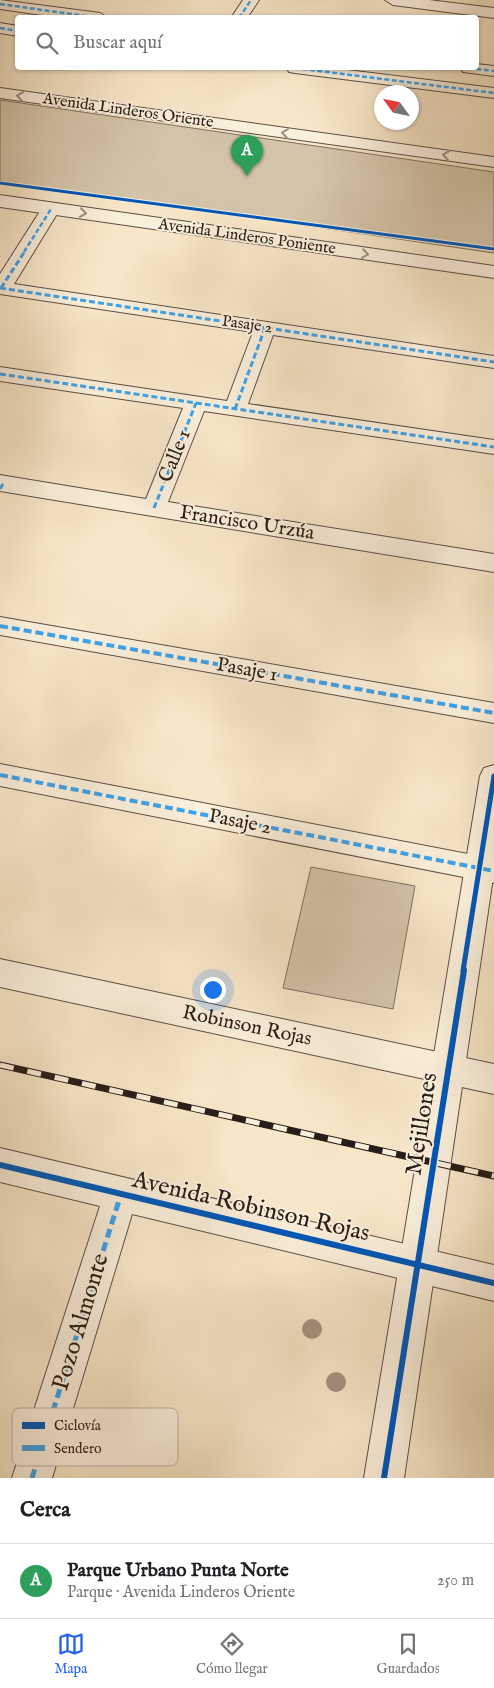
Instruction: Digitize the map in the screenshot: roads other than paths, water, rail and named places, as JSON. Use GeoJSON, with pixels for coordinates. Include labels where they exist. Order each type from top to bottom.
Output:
{"type":"FeatureCollection","features":[{"type":"Feature","properties":{"kind":"street"},"geometry":{"type":"LineString","coordinates":[[241,15],[251,0]]}},
{"type":"Feature","properties":{"kind":"street"},"geometry":{"type":"LineString","coordinates":[[393,0],[494,13]]}},
{"type":"Feature","properties":{"kind":"street"},"geometry":{"type":"LineString","coordinates":[[0,4],[79,15]]}},
{"type":"Feature","properties":{"kind":"street"},"geometry":{"type":"LineString","coordinates":[[0,28],[15,30]]}},
{"type":"Feature","properties":{"kind":"street"},"geometry":{"type":"LineString","coordinates":[[479,69],[494,71]]}},
{"type":"Feature","properties":{"kind":"street"},"geometry":{"type":"LineString","coordinates":[[311,70],[494,93]]}},
{"type":"Feature","properties":{"kind":"street","name":"Avenida Linderos Oriente"},"geometry":{"type":"LineString","coordinates":[[0,93],[494,162]]}},
{"type":"Feature","properties":{"kind":"street","name":"Avenida Linderos Poniente"},"geometry":{"type":"LineString","coordinates":[[0,201],[494,272]]}},
{"type":"Feature","properties":{"kind":"street"},"geometry":{"type":"LineString","coordinates":[[0,288],[51,209]]}},
{"type":"Feature","properties":{"kind":"street","name":"Pasaje 2"},"geometry":{"type":"LineString","coordinates":[[0,288],[494,362]]}},
{"type":"Feature","properties":{"kind":"street"},"geometry":{"type":"LineString","coordinates":[[235,409],[264,328]]}},
{"type":"Feature","properties":{"kind":"street"},"geometry":{"type":"LineString","coordinates":[[0,374],[494,447]]}},
{"type":"Feature","properties":{"kind":"street","name":"Calle 1"},"geometry":{"type":"LineString","coordinates":[[154,508],[196,403]]}},
{"type":"Feature","properties":{"kind":"street","name":"Francisco Urzúa"},"geometry":{"type":"LineString","coordinates":[[1,485],[494,563]]}},
{"type":"Feature","properties":{"kind":"street","name":"Pasaje 1"},"geometry":{"type":"LineString","coordinates":[[0,626],[494,713]]}},
{"type":"Feature","properties":{"kind":"street","name":"Pasaje 2"},"geometry":{"type":"LineString","coordinates":[[0,775],[487,870]]}},
{"type":"Feature","properties":{"kind":"street","name":"Mejillones"},"geometry":{"type":"LineString","coordinates":[[384,1478],[448,1069],[487,870],[494,776]]}},
{"type":"Feature","properties":{"kind":"street","name":"Robinson Rojas"},"geometry":{"type":"LineString","coordinates":[[0,973],[494,1079]]}},
{"type":"Feature","properties":{"kind":"street","name":"Avenida Robinson Rojas"},"geometry":{"type":"LineString","coordinates":[[0,1165],[494,1283]]}},
{"type":"Feature","properties":{"kind":"street","name":"Pozo Almonte"},"geometry":{"type":"LineString","coordinates":[[54,1408],[120,1194]]}},
{"type":"Feature","properties":{"kind":"street","name":"Pozo Almonte"},"geometry":{"type":"LineString","coordinates":[[32,1478],[36,1466]]}},
{"type":"Feature","properties":{"kind":"railway"},"geometry":{"type":"LineString","coordinates":[[0,1065],[494,1176]]}},
{"type":"Feature","properties":{"kind":"place","name":"Parque Urbano Punta Norte"},"geometry":{"type":"Point","coordinates":[247,176]}}]}
